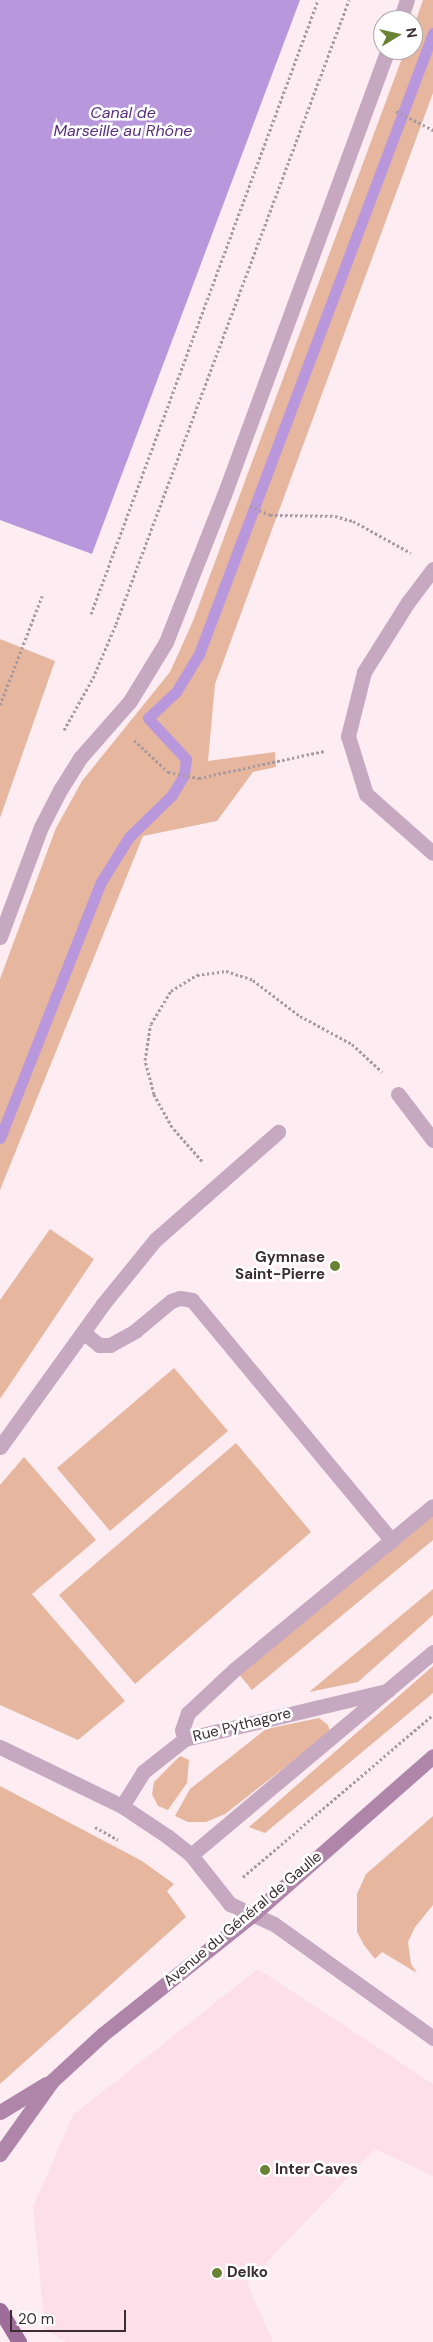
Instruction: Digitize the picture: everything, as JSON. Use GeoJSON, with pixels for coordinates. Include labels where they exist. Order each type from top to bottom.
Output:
{"type":"FeatureCollection","features":[{"type":"Feature","properties":{"kind":"main road"},"geometry":{"type":"LineString","coordinates":[[0,2310],[18,2342]]}},
{"type":"Feature","properties":{"kind":"street"},"geometry":{"type":"LineString","coordinates":[[0,937],[41,827],[60,790],[80,758],[114,721],[149,674],[166,642],[224,495],[384,60]]}},
{"type":"Feature","properties":{"kind":"street"},"geometry":{"type":"LineString","coordinates":[[433,569],[408,602],[364,672],[348,736],[366,794],[433,853]]}},
{"type":"Feature","properties":{"kind":"street"},"geometry":{"type":"LineString","coordinates":[[398,1094],[433,1140]]}},
{"type":"Feature","properties":{"kind":"street"},"geometry":{"type":"LineString","coordinates":[[0,1447],[83,1332],[155,1240],[278,1132]]}},
{"type":"Feature","properties":{"kind":"street"},"geometry":{"type":"LineString","coordinates":[[83,1332],[99,1345],[110,1345],[134,1331],[171,1301],[180,1298],[192,1300],[392,1541]]}},
{"type":"Feature","properties":{"kind":"street"},"geometry":{"type":"LineString","coordinates":[[185,1740],[182,1730],[188,1713],[235,1670],[433,1506]]}},
{"type":"Feature","properties":{"kind":"street","name":"Rue Pythagore"},"geometry":{"type":"LineString","coordinates":[[191,1855],[391,1690],[433,1652]]}},
{"type":"Feature","properties":{"kind":"street","name":"Rue Pythagore"},"geometry":{"type":"LineString","coordinates":[[122,1806],[143,1772],[185,1740],[391,1690]]}},
{"type":"Feature","properties":{"kind":"street"},"geometry":{"type":"LineString","coordinates":[[0,1748],[122,1806],[191,1855],[222,1896],[251,1916],[287,1933],[433,2038]]}},
{"type":"Feature","properties":{"kind":"street","name":"Avenue du Général de Gaulle"},"geometry":{"type":"LineString","coordinates":[[52,2081],[104,2034],[251,1916],[433,1756]]}},
{"type":"Feature","properties":{"kind":"street"},"geometry":{"type":"LineString","coordinates":[[0,2112],[52,2081]]}},
{"type":"Feature","properties":{"kind":"street"},"geometry":{"type":"LineString","coordinates":[[0,2154],[52,2081]]}},
{"type":"Feature","properties":{"kind":"path"},"geometry":{"type":"LineString","coordinates":[[91,614],[318,0]]}},
{"type":"Feature","properties":{"kind":"path"},"geometry":{"type":"LineString","coordinates":[[62,734],[93,678],[122,608],[349,0]]}},
{"type":"Feature","properties":{"kind":"path"},"geometry":{"type":"LineString","coordinates":[[370,99],[433,130]]}},
{"type":"Feature","properties":{"kind":"path"},"geometry":{"type":"LineString","coordinates":[[224,495],[270,515],[335,516],[353,521],[417,556]]}},
{"type":"Feature","properties":{"kind":"path"},"geometry":{"type":"LineString","coordinates":[[0,705],[42,596]]}},
{"type":"Feature","properties":{"kind":"path"},"geometry":{"type":"LineString","coordinates":[[114,721],[168,772],[199,778],[351,745]]}},
{"type":"Feature","properties":{"kind":"path"},"geometry":{"type":"LineString","coordinates":[[221,1182],[172,1127],[154,1094],[145,1060],[151,1024],[171,991],[197,975],[226,971],[253,980],[300,1016],[352,1044],[375,1062],[398,1094]]}},
{"type":"Feature","properties":{"kind":"path"},"geometry":{"type":"LineString","coordinates":[[247,1874],[433,1716]]}},
{"type":"Feature","properties":{"kind":"path"},"geometry":{"type":"LineString","coordinates":[[93,1826],[126,1845]]}},
{"type":"Feature","properties":{"kind":"shaded area"},"geometry":{"type":"Polygon","coordinates":[[[423,0],[433,0],[433,93],[215,684],[208,761],[275,752],[276,767],[253,772],[217,821],[143,836],[0,1190],[0,979],[56,828],[82,781],[170,672],[193,621],[401,60],[423,60],[423,10],[419,10],[423,0]]]}},
{"type":"Feature","properties":{"kind":"shaded area"},"geometry":{"type":"Polygon","coordinates":[[[0,639],[55,661],[0,818],[0,639]]]}},
{"type":"Feature","properties":{"kind":"shaded area"},"geometry":{"type":"Polygon","coordinates":[[[50,1229],[94,1259],[0,1399],[0,1300],[50,1229]]]}},
{"type":"Feature","properties":{"kind":"shaded area"},"geometry":{"type":"Polygon","coordinates":[[[174,1368],[228,1431],[110,1531],[57,1468],[174,1368]]]}},
{"type":"Feature","properties":{"kind":"shaded area"},"geometry":{"type":"Polygon","coordinates":[[[236,1443],[311,1532],[135,1684],[59,1595],[236,1443]]]}},
{"type":"Feature","properties":{"kind":"shaded area"},"geometry":{"type":"Polygon","coordinates":[[[24,1457],[96,1540],[32,1594],[125,1701],[78,1740],[0,1705],[0,1485],[24,1457]]]}},
{"type":"Feature","properties":{"kind":"shaded area"},"geometry":{"type":"Polygon","coordinates":[[[433,1509],[433,1540],[252,1690],[237,1672],[433,1509]]]}},
{"type":"Feature","properties":{"kind":"shaded area"},"geometry":{"type":"Polygon","coordinates":[[[433,1589],[433,1615],[358,1682],[309,1692],[433,1589]]]}},
{"type":"Feature","properties":{"kind":"shaded area"},"geometry":{"type":"Polygon","coordinates":[[[433,1666],[433,1693],[265,1833],[249,1827],[433,1666]]]}},
{"type":"Feature","properties":{"kind":"shaded area"},"geometry":{"type":"Polygon","coordinates":[[[319,1718],[328,1725],[330,1732],[225,1814],[206,1822],[188,1822],[175,1816],[190,1789],[266,1729],[319,1718]]]}},
{"type":"Feature","properties":{"kind":"shaded area"},"geometry":{"type":"Polygon","coordinates":[[[180,1756],[189,1760],[187,1783],[168,1810],[158,1806],[152,1794],[154,1782],[180,1756]]]}},
{"type":"Feature","properties":{"kind":"shaded area"},"geometry":{"type":"Polygon","coordinates":[[[0,1786],[142,1861],[174,1884],[167,1891],[186,1917],[0,2084],[0,1786]]]}},
{"type":"Feature","properties":{"kind":"shaded area"},"geometry":{"type":"Polygon","coordinates":[[[433,1816],[433,1905],[415,1927],[408,1942],[411,1964],[417,1973],[382,1952],[375,1959],[364,1945],[357,1932],[357,1894],[366,1874],[433,1816]]]}},
{"type":"Feature","properties":{"kind":"shaded area"},"geometry":{"type":"Polygon","coordinates":[[[258,1969],[433,2084],[433,2176],[375,2149],[247,2283],[273,2342],[66,2342],[45,2329],[33,2207],[73,2115],[258,1969]]]}},
{"type":"Feature","properties":{"kind":"water","name":"Canal de Marseille au Rhône"},"geometry":{"type":"Polygon","coordinates":[[[0,0],[300,0],[92,554],[0,520],[0,0]]]}},
{"type":"Feature","properties":{"kind":"waterway"},"geometry":{"type":"LineString","coordinates":[[0,1138],[101,882],[129,837],[172,795],[184,775],[186,759],[148,718],[176,692],[199,654],[433,33]]}},
{"type":"Feature","properties":{"kind":"place","name":"Gymnase Saint-Pierre"},"geometry":{"type":"Point","coordinates":[335,1266]}},
{"type":"Feature","properties":{"kind":"place","name":"Inter Caves"},"geometry":{"type":"Point","coordinates":[265,2170]}},
{"type":"Feature","properties":{"kind":"place","name":"Delko"},"geometry":{"type":"Point","coordinates":[217,2273]}}]}
